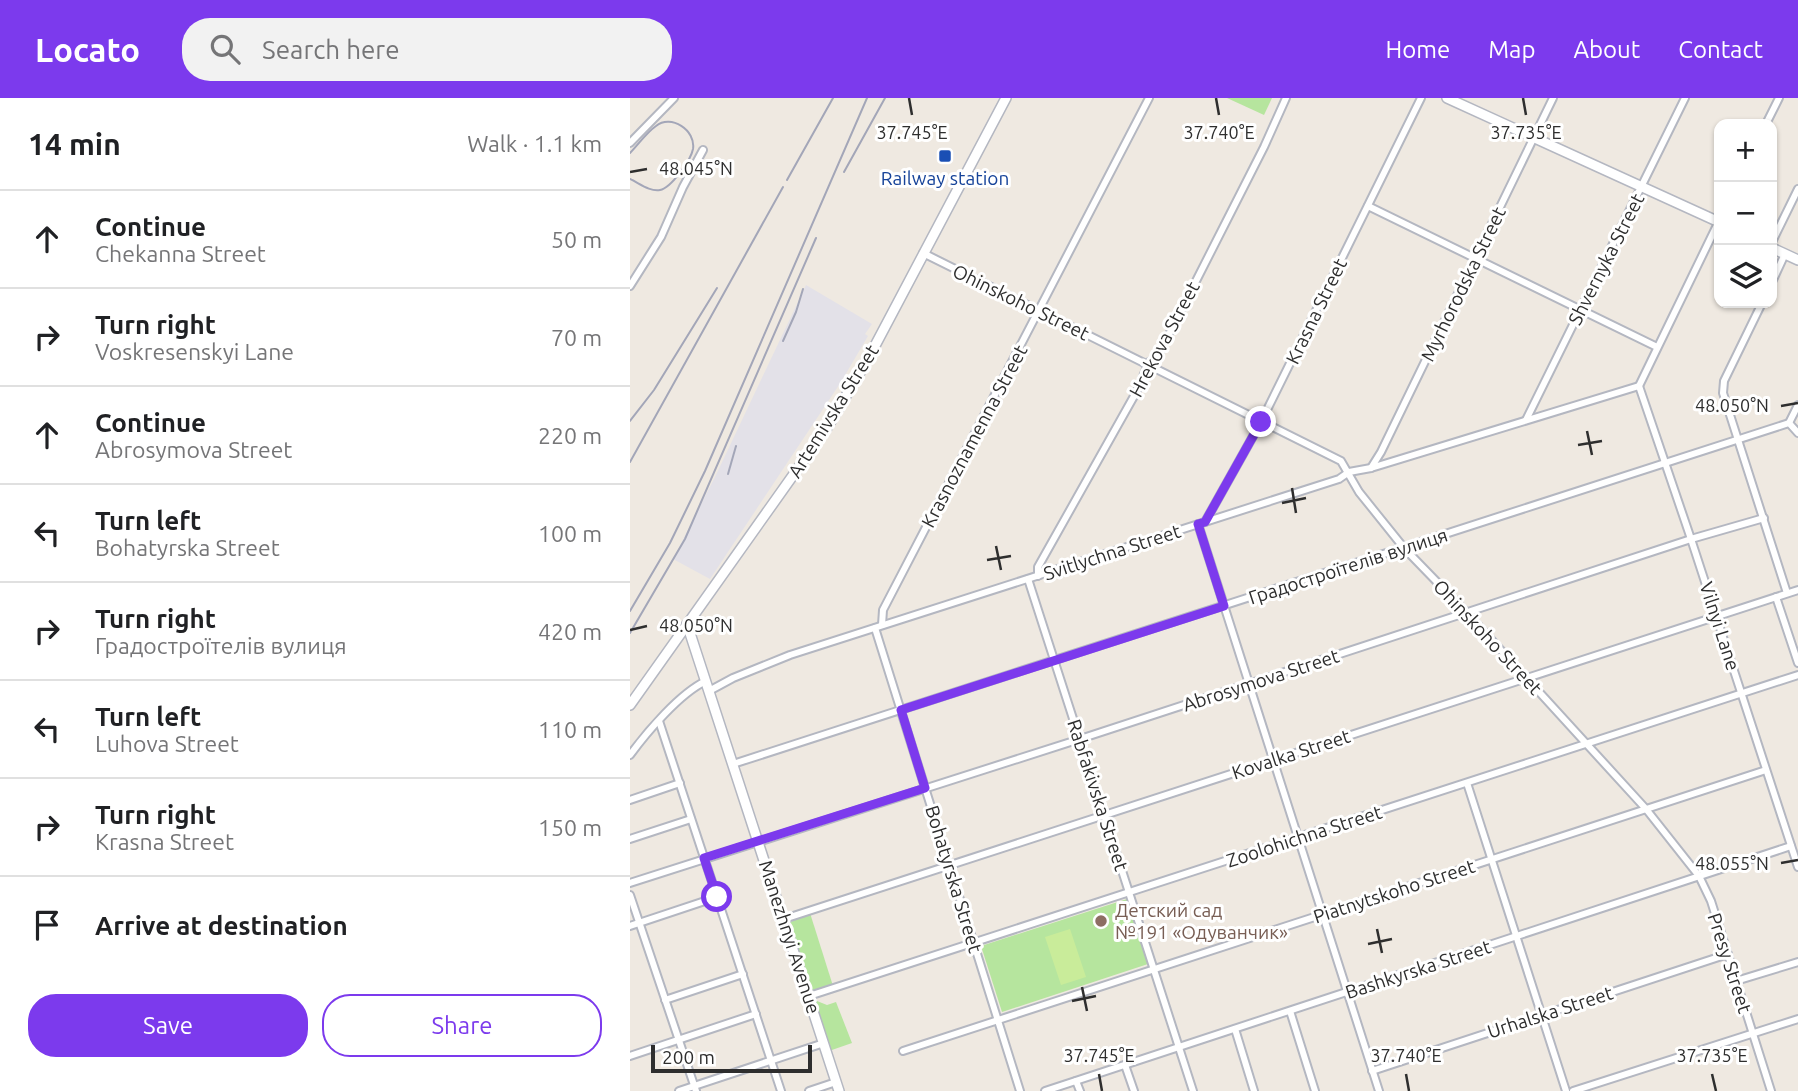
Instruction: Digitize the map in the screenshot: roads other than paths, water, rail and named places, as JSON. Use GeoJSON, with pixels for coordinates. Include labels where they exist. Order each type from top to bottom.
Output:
{"type":"FeatureCollection","features":[{"type":"Feature","properties":{"kind":"street"},"geometry":{"type":"LineString","coordinates":[[630,143],[674,98]]}},
{"type":"Feature","properties":{"kind":"street","name":"Artemivska Street"},"geometry":{"type":"LineString","coordinates":[[630,705],[828,426],[868,359],[1006,98]]}},
{"type":"Feature","properties":{"kind":"street","name":"Krasnoznamenna Street"},"geometry":{"type":"LineString","coordinates":[[879,626],[883,610],[1149,98]]}},
{"type":"Feature","properties":{"kind":"street","name":"Hrekova Street"},"geometry":{"type":"LineString","coordinates":[[1038,576],[1038,567],[1138,389],[1147,365],[1160,352],[1286,98]]}},
{"type":"Feature","properties":{"kind":"street","name":"Krasna Street"},"geometry":{"type":"LineString","coordinates":[[1202,523],[1261,422],[1421,98]]}},
{"type":"Feature","properties":{"kind":"street"},"geometry":{"type":"LineString","coordinates":[[1447,98],[1714,220]]}},
{"type":"Feature","properties":{"kind":"street","name":"Myrhorodska Street"},"geometry":{"type":"LineString","coordinates":[[1371,468],[1553,98]]}},
{"type":"Feature","properties":{"kind":"street","name":"Shvernyka Street"},"geometry":{"type":"LineString","coordinates":[[1526,420],[1685,98]]}},
{"type":"Feature","properties":{"kind":"street"},"geometry":{"type":"LineString","coordinates":[[1768,119],[1779,98]]}},
{"type":"Feature","properties":{"kind":"street"},"geometry":{"type":"LineString","coordinates":[[630,286],[661,237],[703,150]]}},
{"type":"Feature","properties":{"kind":"street"},"geometry":{"type":"LineString","coordinates":[[1777,232],[1798,189]]}},
{"type":"Feature","properties":{"kind":"street"},"geometry":{"type":"LineString","coordinates":[[1368,206],[1657,347]]}},
{"type":"Feature","properties":{"kind":"street"},"geometry":{"type":"LineString","coordinates":[[1639,386],[1714,232]]}},
{"type":"Feature","properties":{"kind":"street"},"geometry":{"type":"LineString","coordinates":[[1777,250],[1798,260]]}},
{"type":"Feature","properties":{"kind":"street","name":"Ohinskoho Street"},"geometry":{"type":"LineString","coordinates":[[923,253],[1341,461],[1359,492],[1404,548],[1646,809],[1699,876]]}},
{"type":"Feature","properties":{"kind":"street"},"geometry":{"type":"LineString","coordinates":[[1777,272],[1786,254]]}},
{"type":"Feature","properties":{"kind":"street"},"geometry":{"type":"LineString","coordinates":[[1760,308],[1722,387],[1787,593]]}},
{"type":"Feature","properties":{"kind":"street","name":"Svitlychna Street"},"geometry":{"type":"LineString","coordinates":[[708,686],[879,626],[1339,479],[1349,472],[1371,468],[1639,386]]}},
{"type":"Feature","properties":{"kind":"street","name":"Vilnyi Lane"},"geometry":{"type":"LineString","coordinates":[[1639,386],[1798,867]]}},
{"type":"Feature","properties":{"kind":"street"},"geometry":{"type":"LineString","coordinates":[[1798,405],[1790,422],[1798,433]]}},
{"type":"Feature","properties":{"kind":"street","name":"Градостроїтелiв вулиця"},"geometry":{"type":"LineString","coordinates":[[733,764],[1790,422]]}},
{"type":"Feature","properties":{"kind":"street","name":"Abrosymova Street"},"geometry":{"type":"LineString","coordinates":[[630,883],[1691,539],[1764,518]]}},
{"type":"Feature","properties":{"kind":"street"},"geometry":{"type":"LineString","coordinates":[[1202,523],[1224,606],[1379,1091]]}},
{"type":"Feature","properties":{"kind":"street","name":"Rabfakivska Street"},"geometry":{"type":"LineString","coordinates":[[1028,579],[1193,1091]]}},
{"type":"Feature","properties":{"kind":"street","name":"Kovalka Street"},"geometry":{"type":"LineString","coordinates":[[784,919],[1798,590]]}},
{"type":"Feature","properties":{"kind":"street"},"geometry":{"type":"LineString","coordinates":[[1776,597],[1798,663]]}},
{"type":"Feature","properties":{"kind":"street","name":"Manezhnyi Avenue"},"geometry":{"type":"LineString","coordinates":[[688,624],[838,1086]]}},
{"type":"Feature","properties":{"kind":"street","name":"Bohatyrska Street"},"geometry":{"type":"LineString","coordinates":[[879,626],[901,710],[1020,1091]]}},
{"type":"Feature","properties":{"kind":"street","name":"Zoolohichna Street"},"geometry":{"type":"LineString","coordinates":[[809,996],[1798,675]]}},
{"type":"Feature","properties":{"kind":"street"},"geometry":{"type":"LineString","coordinates":[[630,755],[659,721],[694,687],[708,686]]}},
{"type":"Feature","properties":{"kind":"street"},"geometry":{"type":"LineString","coordinates":[[659,721],[781,1091]]}},
{"type":"Feature","properties":{"kind":"street","name":"Piatnytskoho Street"},"geometry":{"type":"LineString","coordinates":[[902,1051],[1766,770]]}},
{"type":"Feature","properties":{"kind":"street"},"geometry":{"type":"LineString","coordinates":[[630,800],[680,783]]}},
{"type":"Feature","properties":{"kind":"street"},"geometry":{"type":"LineString","coordinates":[[1467,783],[1566,1091]]}},
{"type":"Feature","properties":{"kind":"street"},"geometry":{"type":"LineString","coordinates":[[630,839],[691,819]]}},
{"type":"Feature","properties":{"kind":"street","name":"Bashkyrska Street"},"geometry":{"type":"LineString","coordinates":[[1045,1091],[1791,846]]}},
{"type":"Feature","properties":{"kind":"street","name":"Presy Street"},"geometry":{"type":"LineString","coordinates":[[1699,876],[1711,901],[1772,1091]]}},
{"type":"Feature","properties":{"kind":"street"},"geometry":{"type":"LineString","coordinates":[[630,895],[695,1088]]}},
{"type":"Feature","properties":{"kind":"street"},"geometry":{"type":"LineString","coordinates":[[630,926],[717,897]]}},
{"type":"Feature","properties":{"kind":"street","name":"Urhalska Street"},"geometry":{"type":"LineString","coordinates":[[1372,1070],[1728,954]]}},
{"type":"Feature","properties":{"kind":"street"},"geometry":{"type":"LineString","coordinates":[[1737,981],[1798,962]]}},
{"type":"Feature","properties":{"kind":"street"},"geometry":{"type":"LineString","coordinates":[[665,1000],[743,974]]}},
{"type":"Feature","properties":{"kind":"street"},"geometry":{"type":"LineString","coordinates":[[1290,1011],[1315,1091]]}},
{"type":"Feature","properties":{"kind":"street"},"geometry":{"type":"LineString","coordinates":[[630,1056],[756,1014]]}},
{"type":"Feature","properties":{"kind":"street"},"geometry":{"type":"LineString","coordinates":[[1573,1091],[1798,1019]]}},
{"type":"Feature","properties":{"kind":"street"},"geometry":{"type":"LineString","coordinates":[[1235,1029],[1254,1091]]}},
{"type":"Feature","properties":{"kind":"street"},"geometry":{"type":"LineString","coordinates":[[679,1091],[695,1088],[824,1043]]}},
{"type":"Feature","properties":{"kind":"street"},"geometry":{"type":"LineString","coordinates":[[1125,1065],[1134,1091]]}},
{"type":"Feature","properties":{"kind":"street"},"geometry":{"type":"LineString","coordinates":[[1076,1081],[1080,1091]]}},
{"type":"Feature","properties":{"kind":"street"},"geometry":{"type":"LineString","coordinates":[[809,1091],[838,1086]]}},
{"type":"Feature","properties":{"kind":"tram line"},"geometry":{"type":"LineString","coordinates":[[630,153],[649,132],[662,123],[681,126],[687,130],[693,142],[693,149],[685,166],[664,188],[652,190],[630,179]]}},
{"type":"Feature","properties":{"kind":"railway"},"geometry":{"type":"LineString","coordinates":[[787,180],[833,98]]}},
{"type":"Feature","properties":{"kind":"railway"},"geometry":{"type":"LineString","coordinates":[[630,611],[670,543],[705,471],[867,98]]}},
{"type":"Feature","properties":{"kind":"railway"},"geometry":{"type":"LineString","coordinates":[[844,172],[885,98]]}},
{"type":"Feature","properties":{"kind":"railway"},"geometry":{"type":"LineString","coordinates":[[630,462],[783,187]]}},
{"type":"Feature","properties":{"kind":"railway"},"geometry":{"type":"LineString","coordinates":[[630,633],[685,539],[816,238]]}},
{"type":"Feature","properties":{"kind":"railway"},"geometry":{"type":"LineString","coordinates":[[630,421],[654,390],[717,288]]}},
{"type":"Feature","properties":{"kind":"railway"},"geometry":{"type":"LineString","coordinates":[[783,341],[803,289]]}},
{"type":"Feature","properties":{"kind":"railway"},"geometry":{"type":"LineString","coordinates":[[728,474],[736,446]]}},
{"type":"Feature","properties":{"kind":"place","name":"Railway station"},"geometry":{"type":"Point","coordinates":[945,156]}},
{"type":"Feature","properties":{"kind":"place","name":"Детский сад №191 «Одуванчик»"},"geometry":{"type":"Point","coordinates":[1101,921]}}]}
